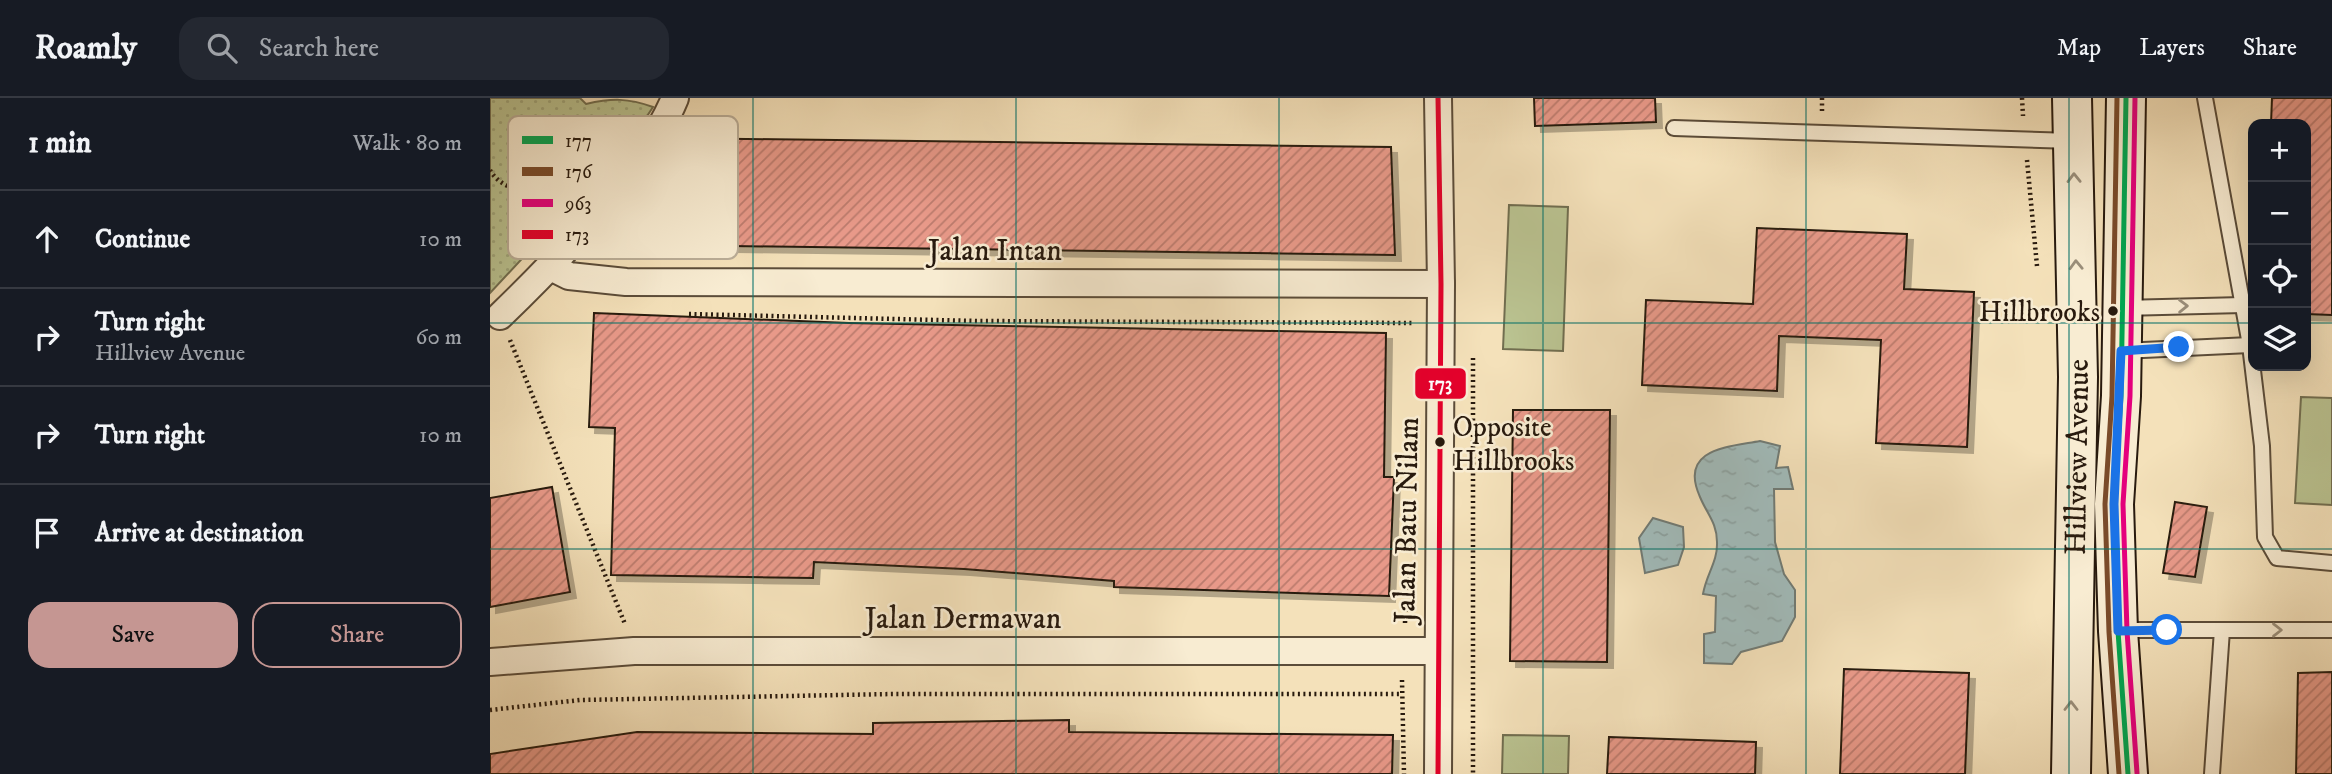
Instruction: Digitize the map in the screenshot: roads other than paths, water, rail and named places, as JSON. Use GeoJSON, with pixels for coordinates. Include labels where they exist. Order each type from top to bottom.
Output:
{"type":"FeatureCollection","features":[{"type":"Feature","properties":{"kind":"street"},"geometry":{"type":"LineString","coordinates":[[667,116],[675,98]]}},
{"type":"Feature","properties":{"kind":"street","name":"Jalan Batu Nilam"},"geometry":{"type":"LineString","coordinates":[[1438,98],[1441,284],[1438,774]]}},
{"type":"Feature","properties":{"kind":"street","name":"Hillview Avenue"},"geometry":{"type":"LineString","coordinates":[[2071,774],[2072,590],[2078,377],[2072,98]]}},
{"type":"Feature","properties":{"kind":"street","name":"Hillview Avenue"},"geometry":{"type":"LineString","coordinates":[[2126,98],[2121,351],[2114,504],[2118,631],[2128,774]]}},
{"type":"Feature","properties":{"kind":"street"},"geometry":{"type":"LineString","coordinates":[[500,316],[557,259]]}},
{"type":"Feature","properties":{"kind":"street","name":"Jalan Intan"},"geometry":{"type":"LineString","coordinates":[[551,267],[569,276],[626,282],[1441,284]]}},
{"type":"Feature","properties":{"kind":"street","name":"Jalan Dermawan"},"geometry":{"type":"LineString","coordinates":[[490,663],[634,651],[1437,651]]}},
{"type":"Feature","properties":{"kind":"lane"},"geometry":{"type":"LineString","coordinates":[[2206,98],[2248,332]]}},
{"type":"Feature","properties":{"kind":"lane"},"geometry":{"type":"LineString","coordinates":[[1674,128],[2073,141]]}},
{"type":"Feature","properties":{"kind":"lane"},"geometry":{"type":"LineString","coordinates":[[2122,308],[2244,305]]}},
{"type":"Feature","properties":{"kind":"lane"},"geometry":{"type":"LineString","coordinates":[[2121,351],[2248,345]]}},
{"type":"Feature","properties":{"kind":"lane"},"geometry":{"type":"LineString","coordinates":[[2253,371],[2262,446],[2265,537],[2277,558],[2332,563]]}},
{"type":"Feature","properties":{"kind":"lane"},"geometry":{"type":"LineString","coordinates":[[2212,774],[2222,630]]}},
{"type":"Feature","properties":{"kind":"lane"},"geometry":{"type":"LineString","coordinates":[[2118,631],[2332,630]]}},
{"type":"Feature","properties":{"kind":"water"},"geometry":{"type":"Polygon","coordinates":[[[1760,441],[1780,446],[1776,468],[1788,467],[1793,489],[1774,489],[1775,542],[1784,574],[1795,590],[1795,617],[1782,641],[1741,652],[1732,664],[1704,663],[1704,634],[1715,632],[1716,596],[1703,594],[1716,555],[1717,535],[1700,497],[1695,481],[1696,468],[1701,459],[1710,453],[1734,445],[1760,441]]]}},
{"type":"Feature","properties":{"kind":"water"},"geometry":{"type":"Polygon","coordinates":[[[1653,518],[1683,527],[1684,547],[1678,565],[1645,573],[1639,538],[1653,518]]]}},
{"type":"Feature","properties":{"kind":"place","name":"Hillbrooks"},"geometry":{"type":"Point","coordinates":[2113,311]}},
{"type":"Feature","properties":{"kind":"place","name":"Opposite Hillbrooks"},"geometry":{"type":"Point","coordinates":[1440,442]}}]}
